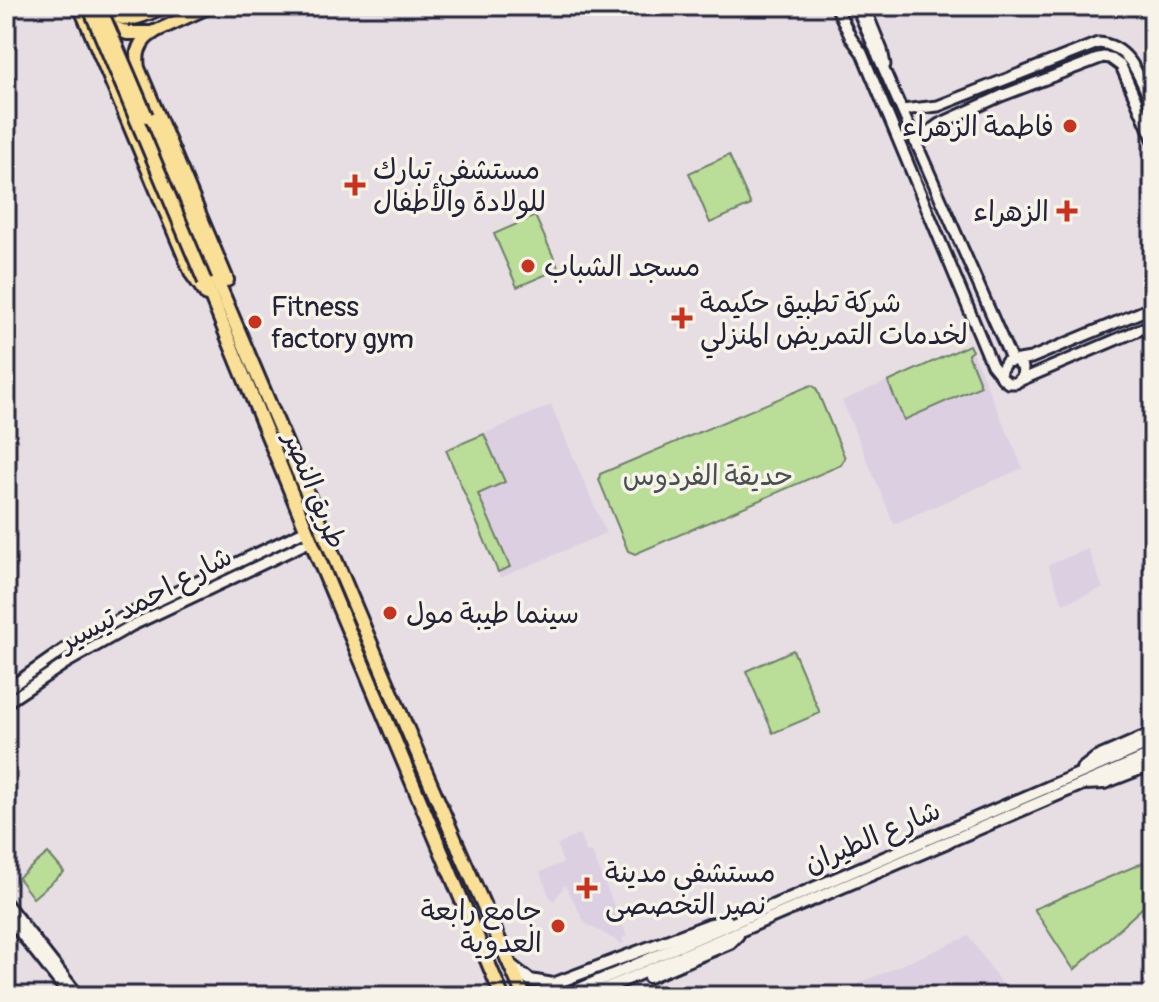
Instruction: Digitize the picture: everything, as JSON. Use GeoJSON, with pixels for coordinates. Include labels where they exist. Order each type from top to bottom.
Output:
{"type":"FeatureCollection","features":[{"type":"Feature","properties":{"kind":"highway","name":"طريق النصر"},"geometry":{"type":"LineString","coordinates":[[80,6],[192,274],[204,293],[213,300],[502,996]]}},
{"type":"Feature","properties":{"kind":"highway"},"geometry":{"type":"LineString","coordinates":[[88,6],[101,22],[113,29],[134,34],[154,32]]}},
{"type":"Feature","properties":{"kind":"highway"},"geometry":{"type":"LineString","coordinates":[[88,6],[213,300]]}},
{"type":"Feature","properties":{"kind":"highway"},"geometry":{"type":"LineString","coordinates":[[99,6],[239,327]]}},
{"type":"Feature","properties":{"kind":"highway"},"geometry":{"type":"LineString","coordinates":[[112,88],[113,79],[121,68],[138,68],[139,47],[154,32]]}},
{"type":"Feature","properties":{"kind":"highway","name":"طريق النصر"},"geometry":{"type":"LineString","coordinates":[[138,68],[234,298],[239,327],[519,992]]}},
{"type":"Feature","properties":{"kind":"main road"},"geometry":{"type":"LineString","coordinates":[[105,6],[115,16],[130,20],[165,6]]}},
{"type":"Feature","properties":{"kind":"main road"},"geometry":{"type":"LineString","coordinates":[[154,32],[211,6]]}},
{"type":"Feature","properties":{"kind":"main road"},"geometry":{"type":"LineString","coordinates":[[1080,779],[1096,758],[1153,733]]}},
{"type":"Feature","properties":{"kind":"main road"},"geometry":{"type":"LineString","coordinates":[[1080,779],[1153,742]]}},
{"type":"Feature","properties":{"kind":"main road"},"geometry":{"type":"LineString","coordinates":[[1080,779],[1153,754]]}},
{"type":"Feature","properties":{"kind":"main road"},"geometry":{"type":"LineString","coordinates":[[1080,779],[1104,783],[1153,764]]}},
{"type":"Feature","properties":{"kind":"main road","name":"شارع الطيران"},"geometry":{"type":"LineString","coordinates":[[557,983],[711,924],[739,925],[1080,779]]}},
{"type":"Feature","properties":{"kind":"main road"},"geometry":{"type":"LineString","coordinates":[[564,996],[739,925]]}},
{"type":"Feature","properties":{"kind":"main road"},"geometry":{"type":"LineString","coordinates":[[588,996],[739,925]]}},
{"type":"Feature","properties":{"kind":"main road","name":"شارع الطيران"},"geometry":{"type":"LineString","coordinates":[[603,996],[730,943],[739,925]]}},
{"type":"Feature","properties":{"kind":"main road"},"geometry":{"type":"LineString","coordinates":[[508,961],[530,980],[542,984],[557,983],[552,996]]}},
{"type":"Feature","properties":{"kind":"main road"},"geometry":{"type":"LineString","coordinates":[[492,974],[492,996]]}},
{"type":"Feature","properties":{"kind":"street"},"geometry":{"type":"LineString","coordinates":[[836,6],[846,30],[862,53]]}},
{"type":"Feature","properties":{"kind":"street"},"geometry":{"type":"LineString","coordinates":[[843,6],[992,365],[1001,376],[1011,384],[1153,324]]}},
{"type":"Feature","properties":{"kind":"street"},"geometry":{"type":"LineString","coordinates":[[856,6],[1015,361],[1023,368],[1021,380]]}},
{"type":"Feature","properties":{"kind":"street"},"geometry":{"type":"LineString","coordinates":[[864,6],[884,57],[884,73]]}},
{"type":"Feature","properties":{"kind":"street"},"geometry":{"type":"LineString","coordinates":[[902,110],[932,108],[1092,44],[1113,46],[1130,60],[1153,108]]}},
{"type":"Feature","properties":{"kind":"street"},"geometry":{"type":"LineString","coordinates":[[915,142],[939,124],[1096,58],[1110,58],[1121,66],[1153,139]]}},
{"type":"Feature","properties":{"kind":"street"},"geometry":{"type":"LineString","coordinates":[[932,108],[929,119],[939,124]]}},
{"type":"Feature","properties":{"kind":"street"},"geometry":{"type":"LineString","coordinates":[[1001,376],[1002,367],[1015,361],[1153,307]]}},
{"type":"Feature","properties":{"kind":"street","name":"شارع احمد تيسير"},"geometry":{"type":"LineString","coordinates":[[6,690],[59,653],[126,616],[308,535]]}},
{"type":"Feature","properties":{"kind":"street","name":"شارع احمد تيسير"},"geometry":{"type":"LineString","coordinates":[[6,703],[66,663],[248,563]]}},
{"type":"Feature","properties":{"kind":"street"},"geometry":{"type":"LineString","coordinates":[[126,616],[131,626]]}},
{"type":"Feature","properties":{"kind":"street"},"geometry":{"type":"LineString","coordinates":[[59,653],[66,663]]}},
{"type":"Feature","properties":{"kind":"street"},"geometry":{"type":"LineString","coordinates":[[6,903],[18,925],[70,996]]}},
{"type":"Feature","properties":{"kind":"street"},"geometry":{"type":"LineString","coordinates":[[6,915],[79,996]]}},
{"type":"Feature","properties":{"kind":"shaded area"},"geometry":{"type":"Polygon","coordinates":[[[1133,6],[1153,6],[1153,54],[1133,6]]]}},
{"type":"Feature","properties":{"kind":"shaded area","name":"شركة تطبيق حكيمة لخدمات التمريض المنزلي"},"geometry":{"type":"Polygon","coordinates":[[[686,305],[693,323],[678,329],[671,313],[686,305]]]}},
{"type":"Feature","properties":{"kind":"shaded area"},"geometry":{"type":"Polygon","coordinates":[[[969,345],[1023,468],[894,524],[842,401],[969,345]]]}},
{"type":"Feature","properties":{"kind":"shaded area"},"geometry":{"type":"Polygon","coordinates":[[[551,405],[606,533],[500,578],[446,450],[551,405]]]}},
{"type":"Feature","properties":{"kind":"shaded area"},"geometry":{"type":"Polygon","coordinates":[[[1088,549],[1103,588],[1063,604],[1048,565],[1088,549]]]}},
{"type":"Feature","properties":{"kind":"shaded area","name":"مستشفى مدينة نصر التخصصى"},"geometry":{"type":"Polygon","coordinates":[[[579,834],[587,853],[592,852],[627,936],[622,938],[624,945],[585,923],[565,885],[554,901],[549,896],[540,872],[563,863],[557,845],[579,834]]]}},
{"type":"Feature","properties":{"kind":"shaded area"},"geometry":{"type":"Polygon","coordinates":[[[969,936],[1010,996],[862,996],[857,984],[969,936]]]}},
{"type":"Feature","properties":{"kind":"green space"},"geometry":{"type":"Polygon","coordinates":[[[729,155],[751,205],[710,223],[689,173],[729,155]]]}},
{"type":"Feature","properties":{"kind":"green space"},"geometry":{"type":"Polygon","coordinates":[[[535,216],[559,269],[517,287],[494,234],[535,216]]]}},
{"type":"Feature","properties":{"kind":"green space"},"geometry":{"type":"Polygon","coordinates":[[[969,345],[972,351],[968,354],[981,386],[904,420],[888,382],[969,345]]]}},
{"type":"Feature","properties":{"kind":"green space","name":"حديقة الفردوس"},"geometry":{"type":"Polygon","coordinates":[[[811,385],[816,388],[845,458],[841,465],[635,554],[628,551],[599,480],[600,474],[811,385]]]}},
{"type":"Feature","properties":{"kind":"green space"},"geometry":{"type":"Polygon","coordinates":[[[484,434],[505,482],[478,494],[510,567],[498,572],[446,450],[484,434]]]}},
{"type":"Feature","properties":{"kind":"green space"},"geometry":{"type":"Polygon","coordinates":[[[793,650],[820,713],[773,733],[746,671],[793,650]]]}},
{"type":"Feature","properties":{"kind":"green space"},"geometry":{"type":"Polygon","coordinates":[[[48,853],[64,872],[33,898],[18,878],[48,853]]]}},
{"type":"Feature","properties":{"kind":"green space"},"geometry":{"type":"Polygon","coordinates":[[[1152,859],[1153,898],[1074,970],[1034,909],[1152,859]]]}},
{"type":"Feature","properties":{"kind":"place","name":"فاطمة الزهراء"},"geometry":{"type":"Point","coordinates":[1070,126]}},
{"type":"Feature","properties":{"kind":"place","name":"مستشفى تبارك للولادة والأطفال"},"geometry":{"type":"Point","coordinates":[355,185]}},
{"type":"Feature","properties":{"kind":"place","name":"الزهراء"},"geometry":{"type":"Point","coordinates":[1067,211]}},
{"type":"Feature","properties":{"kind":"place","name":"مسجد الشباب"},"geometry":{"type":"Point","coordinates":[528,266]}},
{"type":"Feature","properties":{"kind":"place","name":"شركة تطبيق حكيمة لخدمات التمريض المنزلي"},"geometry":{"type":"Point","coordinates":[682,318]}},
{"type":"Feature","properties":{"kind":"place","name":"Fitness factory gym"},"geometry":{"type":"Point","coordinates":[255,322]}},
{"type":"Feature","properties":{"kind":"place","name":"سينما طيبة مول"},"geometry":{"type":"Point","coordinates":[390,613]}},
{"type":"Feature","properties":{"kind":"place","name":"مستشفى مدينة نصر التخصصى"},"geometry":{"type":"Point","coordinates":[587,888]}},
{"type":"Feature","properties":{"kind":"place","name":"جامع رابعة العدوية"},"geometry":{"type":"Point","coordinates":[558,926]}}]}
